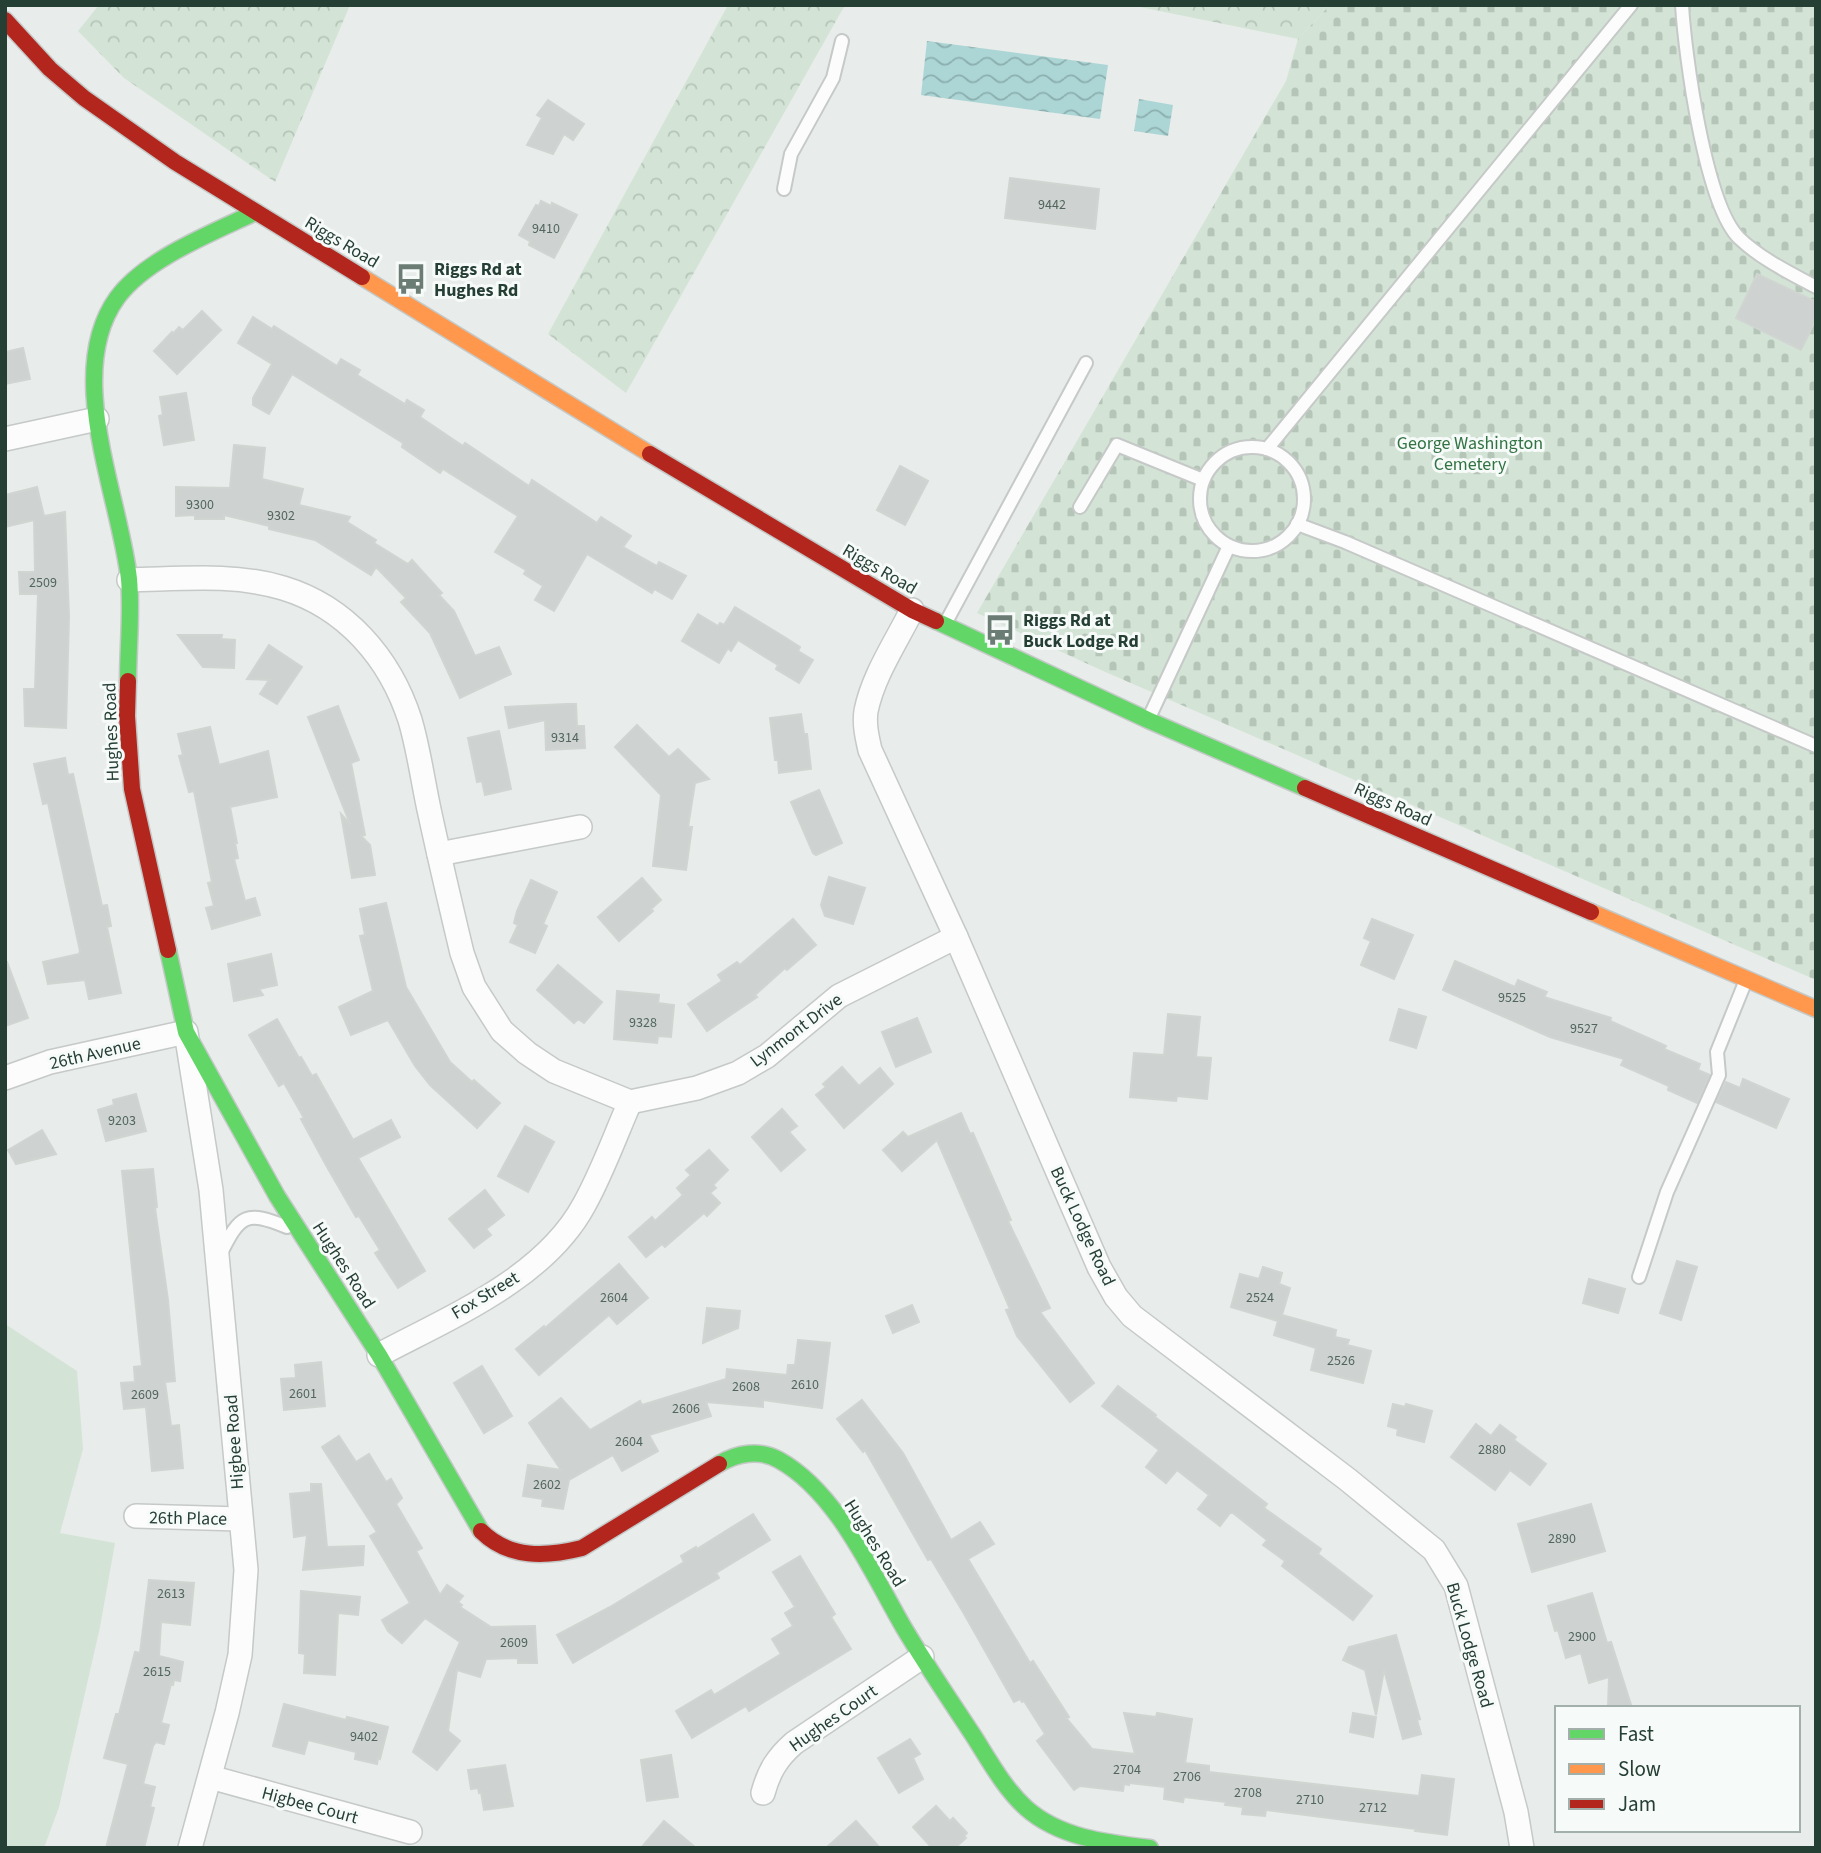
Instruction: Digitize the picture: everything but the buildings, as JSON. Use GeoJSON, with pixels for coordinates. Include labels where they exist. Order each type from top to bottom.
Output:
{"type":"FeatureCollection","features":[{"type":"Feature","properties":{"kind":"street","name":"Riggs Road"},"geometry":{"type":"LineString","coordinates":[[5,20],[50,69],[124,128],[708,490],[912,610],[1148,720],[1816,1009]]}},
{"type":"Feature","properties":{"kind":"street","name":"Hughes Road"},"geometry":{"type":"LineString","coordinates":[[256,212],[180,248],[157,261],[132,281],[116,299],[104,322],[93,381],[97,419],[129,580],[127,716],[132,789],[186,1032],[277,1196],[379,1356],[457,1493],[481,1531],[492,1542],[510,1550],[534,1555],[559,1554],[582,1548],[734,1455],[759,1453],[779,1459],[802,1475],[836,1513],[922,1657],[1009,1790],[1034,1814],[1063,1830],[1094,1841],[1150,1848]]}},
{"type":"Feature","properties":{"kind":"street"},"geometry":{"type":"LineString","coordinates":[[5,439],[97,419]]}},
{"type":"Feature","properties":{"kind":"street"},"geometry":{"type":"LineString","coordinates":[[129,580],[217,578],[282,588],[312,600],[356,629],[377,654],[393,680],[410,720],[462,953],[486,1008],[502,1031],[527,1053],[554,1071],[630,1102]]}},
{"type":"Feature","properties":{"kind":"street","name":"Buck Lodge Road"},"geometry":{"type":"LineString","coordinates":[[912,610],[876,681],[866,712],[865,730],[870,750],[956,937],[1099,1267],[1116,1297],[1132,1315],[1417,1534],[1434,1550],[1456,1586],[1516,1812],[1522,1848]]}},
{"type":"Feature","properties":{"kind":"street"},"geometry":{"type":"LineString","coordinates":[[439,854],[580,827]]}},
{"type":"Feature","properties":{"kind":"street","name":"Lynmont Drive"},"geometry":{"type":"LineString","coordinates":[[630,1102],[697,1088],[738,1073],[767,1056],[839,996],[956,937]]}},
{"type":"Feature","properties":{"kind":"street","name":"26th Avenue"},"geometry":{"type":"LineString","coordinates":[[5,1078],[50,1062],[186,1032]]}},
{"type":"Feature","properties":{"kind":"street","name":"Higbee Road"},"geometry":{"type":"LineString","coordinates":[[186,1032],[212,1190],[246,1570],[240,1656],[190,1848]]}},
{"type":"Feature","properties":{"kind":"street","name":"Fox Street"},"geometry":{"type":"LineString","coordinates":[[379,1356],[509,1285],[544,1255],[584,1206],[630,1102]]}},
{"type":"Feature","properties":{"kind":"street","name":"26th Place"},"geometry":{"type":"LineString","coordinates":[[136,1516],[240,1519]]}},
{"type":"Feature","properties":{"kind":"street","name":"Hughes Court"},"geometry":{"type":"LineString","coordinates":[[763,1793],[771,1769],[793,1743],[922,1657]]}},
{"type":"Feature","properties":{"kind":"street","name":"Higbee Court"},"geometry":{"type":"LineString","coordinates":[[210,1777],[410,1832]]}},
{"type":"Feature","properties":{"kind":"lane"},"geometry":{"type":"LineString","coordinates":[[1267,449],[1630,5]]}},
{"type":"Feature","properties":{"kind":"lane"},"geometry":{"type":"LineString","coordinates":[[1682,5],[1691,85],[1712,180],[1722,209],[1737,236],[1755,251],[1816,288]]}},
{"type":"Feature","properties":{"kind":"lane"},"geometry":{"type":"LineString","coordinates":[[784,189],[791,154],[833,78],[842,41]]}},
{"type":"Feature","properties":{"kind":"lane"},"geometry":{"type":"LineString","coordinates":[[943,626],[1086,363]]}},
{"type":"Feature","properties":{"kind":"lane"},"geometry":{"type":"LineString","coordinates":[[1080,507],[1117,445],[1203,480]]}},
{"type":"Feature","properties":{"kind":"lane"},"geometry":{"type":"LineString","coordinates":[[1241,447],[1267,449],[1280,454],[1297,473],[1304,498],[1297,524],[1280,543],[1268,548],[1255,551],[1229,546],[1219,539],[1203,518],[1199,492],[1203,480],[1218,458],[1229,451],[1241,447]]}},
{"type":"Feature","properties":{"kind":"lane"},"geometry":{"type":"LineString","coordinates":[[1297,524],[1345,542],[1816,746]]}},
{"type":"Feature","properties":{"kind":"lane"},"geometry":{"type":"LineString","coordinates":[[1148,720],[1229,546]]}},
{"type":"Feature","properties":{"kind":"lane"},"geometry":{"type":"LineString","coordinates":[[1639,1278],[1667,1192],[1719,1075],[1717,1052],[1746,979]]}},
{"type":"Feature","properties":{"kind":"lane"},"geometry":{"type":"LineString","coordinates":[[217,1259],[235,1224],[246,1219],[267,1219],[287,1227],[306,1242]]}},
{"type":"Feature","properties":{"kind":"green space"},"geometry":{"type":"Polygon","coordinates":[[[99,5],[350,5],[275,182],[124,78],[78,31],[99,5]]]}},
{"type":"Feature","properties":{"kind":"green space"},"geometry":{"type":"Polygon","coordinates":[[[728,5],[845,5],[626,393],[548,334],[728,5]]]}},
{"type":"Feature","properties":{"kind":"green space"},"geometry":{"type":"Polygon","coordinates":[[[1130,5],[1330,5],[1298,39],[1130,5]]]}},
{"type":"Feature","properties":{"kind":"green space","name":"George Washington Cemetery"},"geometry":{"type":"Polygon","coordinates":[[[1330,5],[1816,5],[1816,980],[1103,671],[977,613],[1286,81],[1298,39],[1330,5]]]}},
{"type":"Feature","properties":{"kind":"green space"},"geometry":{"type":"Polygon","coordinates":[[[5,1324],[77,1371],[83,1449],[60,1533],[115,1543],[100,1627],[59,1807],[44,1848],[5,1848],[5,1324]]]}},
{"type":"Feature","properties":{"kind":"water"},"geometry":{"type":"Polygon","coordinates":[[[927,41],[1108,65],[1100,119],[921,95],[927,41]]]}},
{"type":"Feature","properties":{"kind":"water"},"geometry":{"type":"Polygon","coordinates":[[[1139,99],[1173,105],[1168,136],[1134,131],[1139,99]]]}},
{"type":"Feature","properties":{"kind":"traffic: fast"},"geometry":{"type":"LineString","coordinates":[[128,681],[129,579],[99,436],[95,398],[95,362],[102,328],[117,298],[144,271],[180,248],[256,212]]}},
{"type":"Feature","properties":{"kind":"traffic: fast"},"geometry":{"type":"LineString","coordinates":[[936,621],[1148,720],[1305,788]]}},
{"type":"Feature","properties":{"kind":"traffic: fast"},"geometry":{"type":"LineString","coordinates":[[168,950],[186,1032],[277,1196],[379,1355],[481,1531]]}},
{"type":"Feature","properties":{"kind":"traffic: fast"},"geometry":{"type":"LineString","coordinates":[[719,1464],[733,1457],[764,1454],[800,1474],[818,1492],[851,1535],[912,1642],[997,1773],[1026,1808],[1039,1818],[1069,1833],[1150,1848]]}},
{"type":"Feature","properties":{"kind":"traffic: slow"},"geometry":{"type":"LineString","coordinates":[[362,277],[650,454]]}},
{"type":"Feature","properties":{"kind":"traffic: slow"},"geometry":{"type":"LineString","coordinates":[[1591,912],[1816,1009]]}},
{"type":"Feature","properties":{"kind":"traffic: jam"},"geometry":{"type":"LineString","coordinates":[[5,20],[50,69],[84,98],[175,162],[362,277]]}},
{"type":"Feature","properties":{"kind":"traffic: jam"},"geometry":{"type":"LineString","coordinates":[[650,454],[912,610],[936,621]]}},
{"type":"Feature","properties":{"kind":"traffic: jam"},"geometry":{"type":"LineString","coordinates":[[128,681],[127,716],[132,789],[168,950]]}},
{"type":"Feature","properties":{"kind":"traffic: jam"},"geometry":{"type":"LineString","coordinates":[[1305,788],[1591,912]]}},
{"type":"Feature","properties":{"kind":"traffic: jam"},"geometry":{"type":"LineString","coordinates":[[481,1531],[504,1547],[516,1551],[542,1554],[582,1548],[719,1464]]}},
{"type":"Feature","properties":{"kind":"place","name":"Riggs Rd at Hughes Rd"},"geometry":{"type":"Point","coordinates":[411,279]}},
{"type":"Feature","properties":{"kind":"place","name":"Riggs Rd at Buck Lodge Rd"},"geometry":{"type":"Point","coordinates":[1000,630]}}]}
